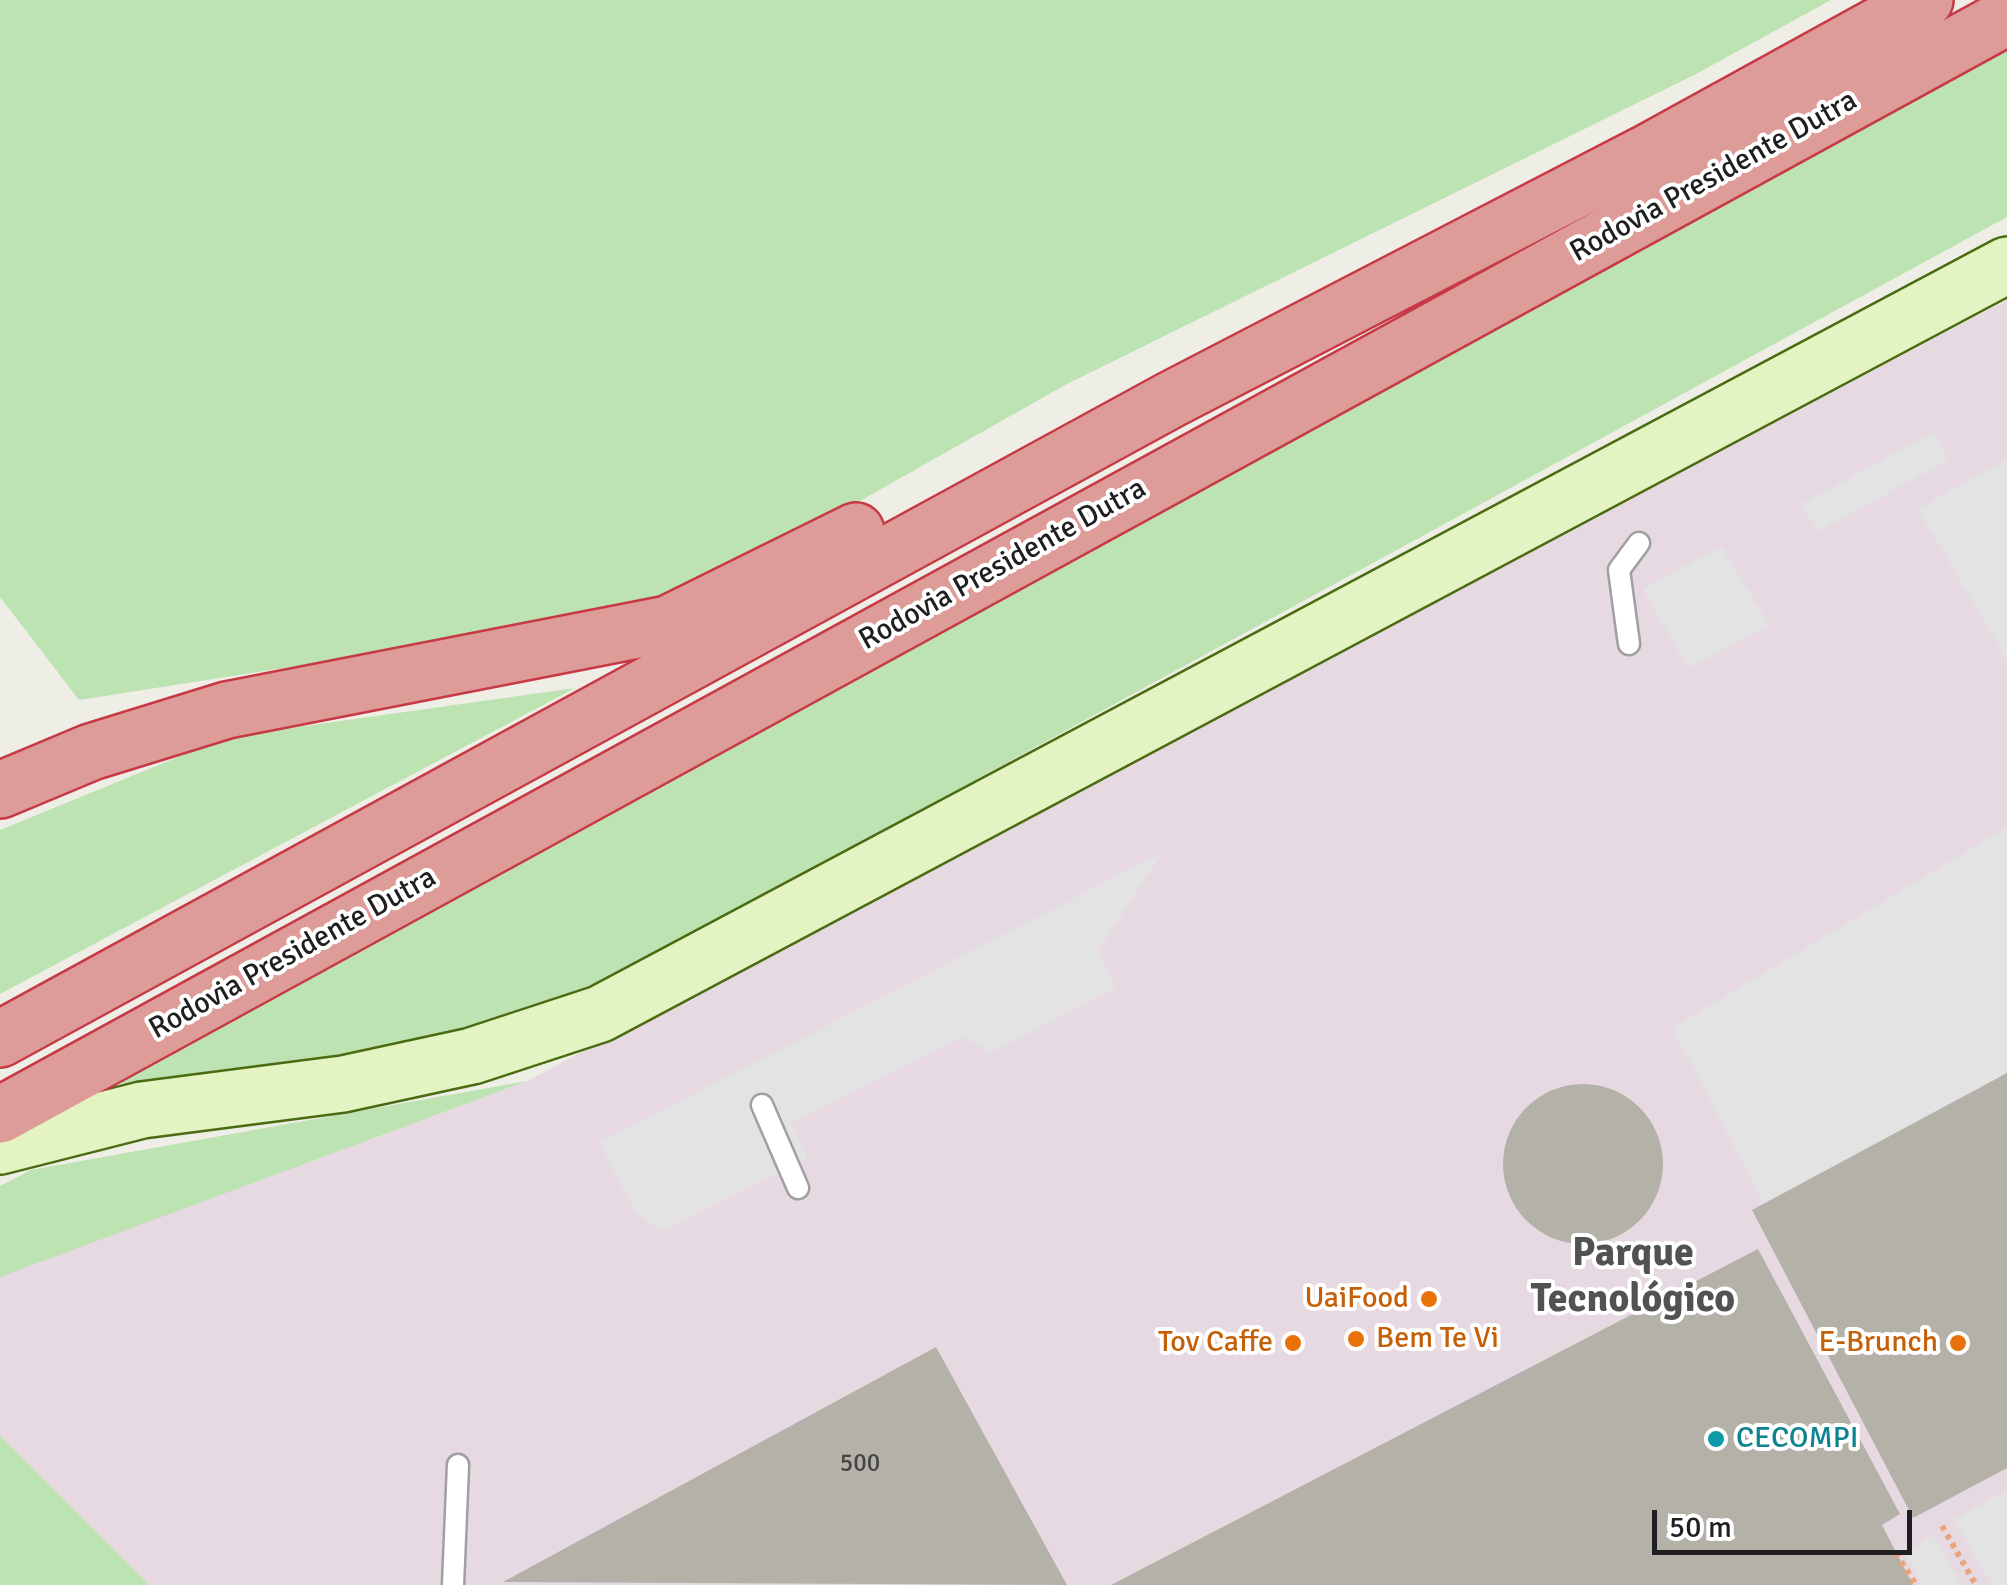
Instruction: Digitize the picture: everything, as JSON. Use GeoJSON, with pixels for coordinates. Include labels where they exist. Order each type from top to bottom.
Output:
{"type":"FeatureCollection","features":[{"type":"Feature","properties":{"kind":"highway","name":"Rodovia Presidente Dutra"},"geometry":{"type":"LineString","coordinates":[[0,1038],[1172,399],[1645,154],[1925,0]]}},
{"type":"Feature","properties":{"kind":"highway","name":"Rodovia Presidente Dutra"},"geometry":{"type":"LineString","coordinates":[[0,1114],[2007,17]]}},
{"type":"Feature","properties":{"kind":"highway"},"geometry":{"type":"LineString","coordinates":[[0,790],[92,752],[227,710],[668,624],[1041,439],[1172,399]]}},
{"type":"Feature","properties":{"kind":"main road"},"geometry":{"type":"LineString","coordinates":[[0,1146],[142,1110],[343,1084],[472,1056],[600,1014],[2007,265]]}},
{"type":"Feature","properties":{"kind":"lane"},"geometry":{"type":"LineString","coordinates":[[1629,644],[1619,570],[1639,543]]}},
{"type":"Feature","properties":{"kind":"lane"},"geometry":{"type":"LineString","coordinates":[[762,1105],[798,1188]]}},
{"type":"Feature","properties":{"kind":"lane"},"geometry":{"type":"LineString","coordinates":[[453,1585],[458,1465]]}},
{"type":"Feature","properties":{"kind":"path"},"geometry":{"type":"LineString","coordinates":[[1942,1526],[1976,1585]]}},
{"type":"Feature","properties":{"kind":"path"},"geometry":{"type":"LineString","coordinates":[[1896,1553],[1916,1585]]}},
{"type":"Feature","properties":{"kind":"shaded area"},"geometry":{"type":"Polygon","coordinates":[[[2007,300],[2007,1585],[149,1585],[0,1436],[0,1275],[527,1081],[2007,300]]]}},
{"type":"Feature","properties":{"kind":"shaded area"},"geometry":{"type":"Polygon","coordinates":[[[1933,432],[1949,460],[1817,532],[1802,504],[1933,432]]]}},
{"type":"Feature","properties":{"kind":"shaded area"},"geometry":{"type":"Polygon","coordinates":[[[2007,459],[2007,660],[1918,509],[2007,459]]]}},
{"type":"Feature","properties":{"kind":"shaded area"},"geometry":{"type":"Polygon","coordinates":[[[1721,546],[1769,625],[1688,668],[1643,589],[1721,546]]]}},
{"type":"Feature","properties":{"kind":"shaded area"},"geometry":{"type":"Polygon","coordinates":[[[2007,827],[2007,1079],[1766,1207],[1672,1028],[2007,827]]]}},
{"type":"Feature","properties":{"kind":"shaded area"},"geometry":{"type":"Polygon","coordinates":[[[1163,852],[1098,951],[1116,988],[989,1053],[964,1036],[791,1123],[808,1158],[661,1232],[635,1211],[599,1143],[1163,852]]]}},
{"type":"Feature","properties":{"kind":"shaded area"},"geometry":{"type":"Polygon","coordinates":[[[2007,1490],[2007,1585],[1992,1585],[1954,1520],[2007,1490]]]}},
{"type":"Feature","properties":{"kind":"shaded area"},"geometry":{"type":"Polygon","coordinates":[[[1933,1535],[1962,1585],[1923,1585],[1904,1552],[1933,1535]]]}},
{"type":"Feature","properties":{"kind":"green space"},"geometry":{"type":"Polygon","coordinates":[[[0,0],[1831,0],[1698,73],[1067,384],[743,567],[637,607],[577,622],[79,700],[0,597],[0,0]]]}},
{"type":"Feature","properties":{"kind":"green space"},"geometry":{"type":"Polygon","coordinates":[[[2007,46],[2007,217],[541,1017],[408,1055],[153,1089],[111,1081],[2007,46]]]}},
{"type":"Feature","properties":{"kind":"green space"},"geometry":{"type":"Polygon","coordinates":[[[575,688],[0,994],[0,830],[227,737],[575,688]]]}},
{"type":"Feature","properties":{"kind":"green space"},"geometry":{"type":"Polygon","coordinates":[[[527,1081],[0,1277],[0,1186],[31,1170],[527,1081]]]}},
{"type":"Feature","properties":{"kind":"green space"},"geometry":{"type":"Polygon","coordinates":[[[0,1436],[149,1585],[0,1585],[0,1436]]]}},
{"type":"Feature","properties":{"kind":"building"},"geometry":{"type":"Polygon","coordinates":[[[2007,1073],[2007,1468],[1913,1518],[1752,1210],[2007,1073]]]}},
{"type":"Feature","properties":{"kind":"building"},"geometry":{"type":"Polygon","coordinates":[[[1583,1084],[1614,1090],[1640,1107],[1657,1133],[1663,1164],[1657,1195],[1640,1221],[1614,1238],[1583,1244],[1552,1238],[1526,1221],[1509,1195],[1503,1164],[1509,1133],[1526,1107],[1552,1090],[1583,1084]]]}},
{"type":"Feature","properties":{"kind":"building"},"geometry":{"type":"Polygon","coordinates":[[[1758,1249],[1900,1514],[1882,1525],[1913,1585],[1111,1585],[1758,1249]]]}},
{"type":"Feature","properties":{"kind":"building"},"geometry":{"type":"Polygon","coordinates":[[[936,1347],[1067,1585],[503,1582],[936,1347]]]}},
{"type":"Feature","properties":{"kind":"place","name":"UaiFood"},"geometry":{"type":"Point","coordinates":[1429,1299]}},
{"type":"Feature","properties":{"kind":"place","name":"Bem Te Vi"},"geometry":{"type":"Point","coordinates":[1356,1339]}},
{"type":"Feature","properties":{"kind":"place","name":"Tov Caffe"},"geometry":{"type":"Point","coordinates":[1293,1343]}},
{"type":"Feature","properties":{"kind":"place","name":"E-Brunch"},"geometry":{"type":"Point","coordinates":[1958,1343]}},
{"type":"Feature","properties":{"kind":"place","name":"CECOMPI"},"geometry":{"type":"Point","coordinates":[1716,1439]}},
{"type":"Feature","properties":{"kind":"district","name":"Parque Tecnológico"},"geometry":{"type":"Point","coordinates":[1633,1277]}}]}
